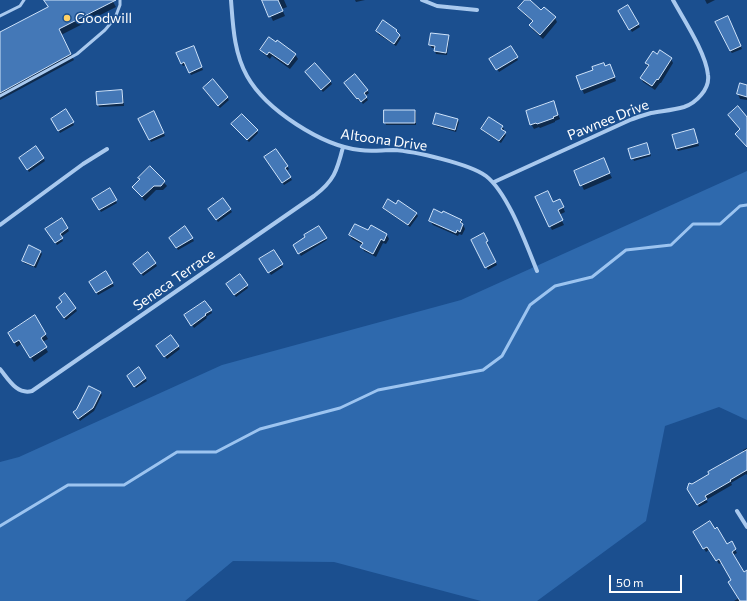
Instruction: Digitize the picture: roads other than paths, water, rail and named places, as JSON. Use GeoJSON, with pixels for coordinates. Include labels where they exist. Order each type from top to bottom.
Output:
{"type":"FeatureCollection","features":[{"type":"Feature","properties":{"kind":"street","name":"Altoona Drive"},"geometry":{"type":"LineString","coordinates":[[231,0],[235,41],[239,58],[247,76],[255,88],[287,118],[306,131],[343,148],[362,151],[393,150],[414,152],[475,169],[485,175],[494,182],[500,190],[516,221],[537,271]]}},
{"type":"Feature","properties":{"kind":"street"},"geometry":{"type":"LineString","coordinates":[[422,0],[437,6],[476,10]]}},
{"type":"Feature","properties":{"kind":"street","name":"Pawnee Drive"},"geometry":{"type":"LineString","coordinates":[[494,182],[630,120],[650,113],[683,107],[696,100],[706,87],[708,74],[698,46],[673,0]]}},
{"type":"Feature","properties":{"kind":"street","name":"Seneca Terrace"},"geometry":{"type":"LineString","coordinates":[[0,369],[17,389],[27,392],[32,391],[314,196],[332,179],[338,168],[343,148]]}},
{"type":"Feature","properties":{"kind":"street"},"geometry":{"type":"LineString","coordinates":[[0,225],[83,164],[107,149]]}},
{"type":"Feature","properties":{"kind":"street"},"geometry":{"type":"LineString","coordinates":[[737,511],[747,527]]}},
{"type":"Feature","properties":{"kind":"lane"},"geometry":{"type":"LineString","coordinates":[[0,16],[20,6],[24,0]]}},
{"type":"Feature","properties":{"kind":"lane"},"geometry":{"type":"LineString","coordinates":[[0,96],[77,54],[110,24],[120,5],[120,0]]}},
{"type":"Feature","properties":{"kind":"waterway"},"geometry":{"type":"LineString","coordinates":[[0,526],[68,485],[124,485],[177,452],[216,452],[260,429],[340,408],[378,390],[483,370],[502,356],[530,305],[555,286],[592,277],[626,250],[671,245],[693,224],[720,224],[740,206],[747,205]]}},
{"type":"Feature","properties":{"kind":"place","name":"Goodwill"},"geometry":{"type":"Point","coordinates":[67,18]}}]}
